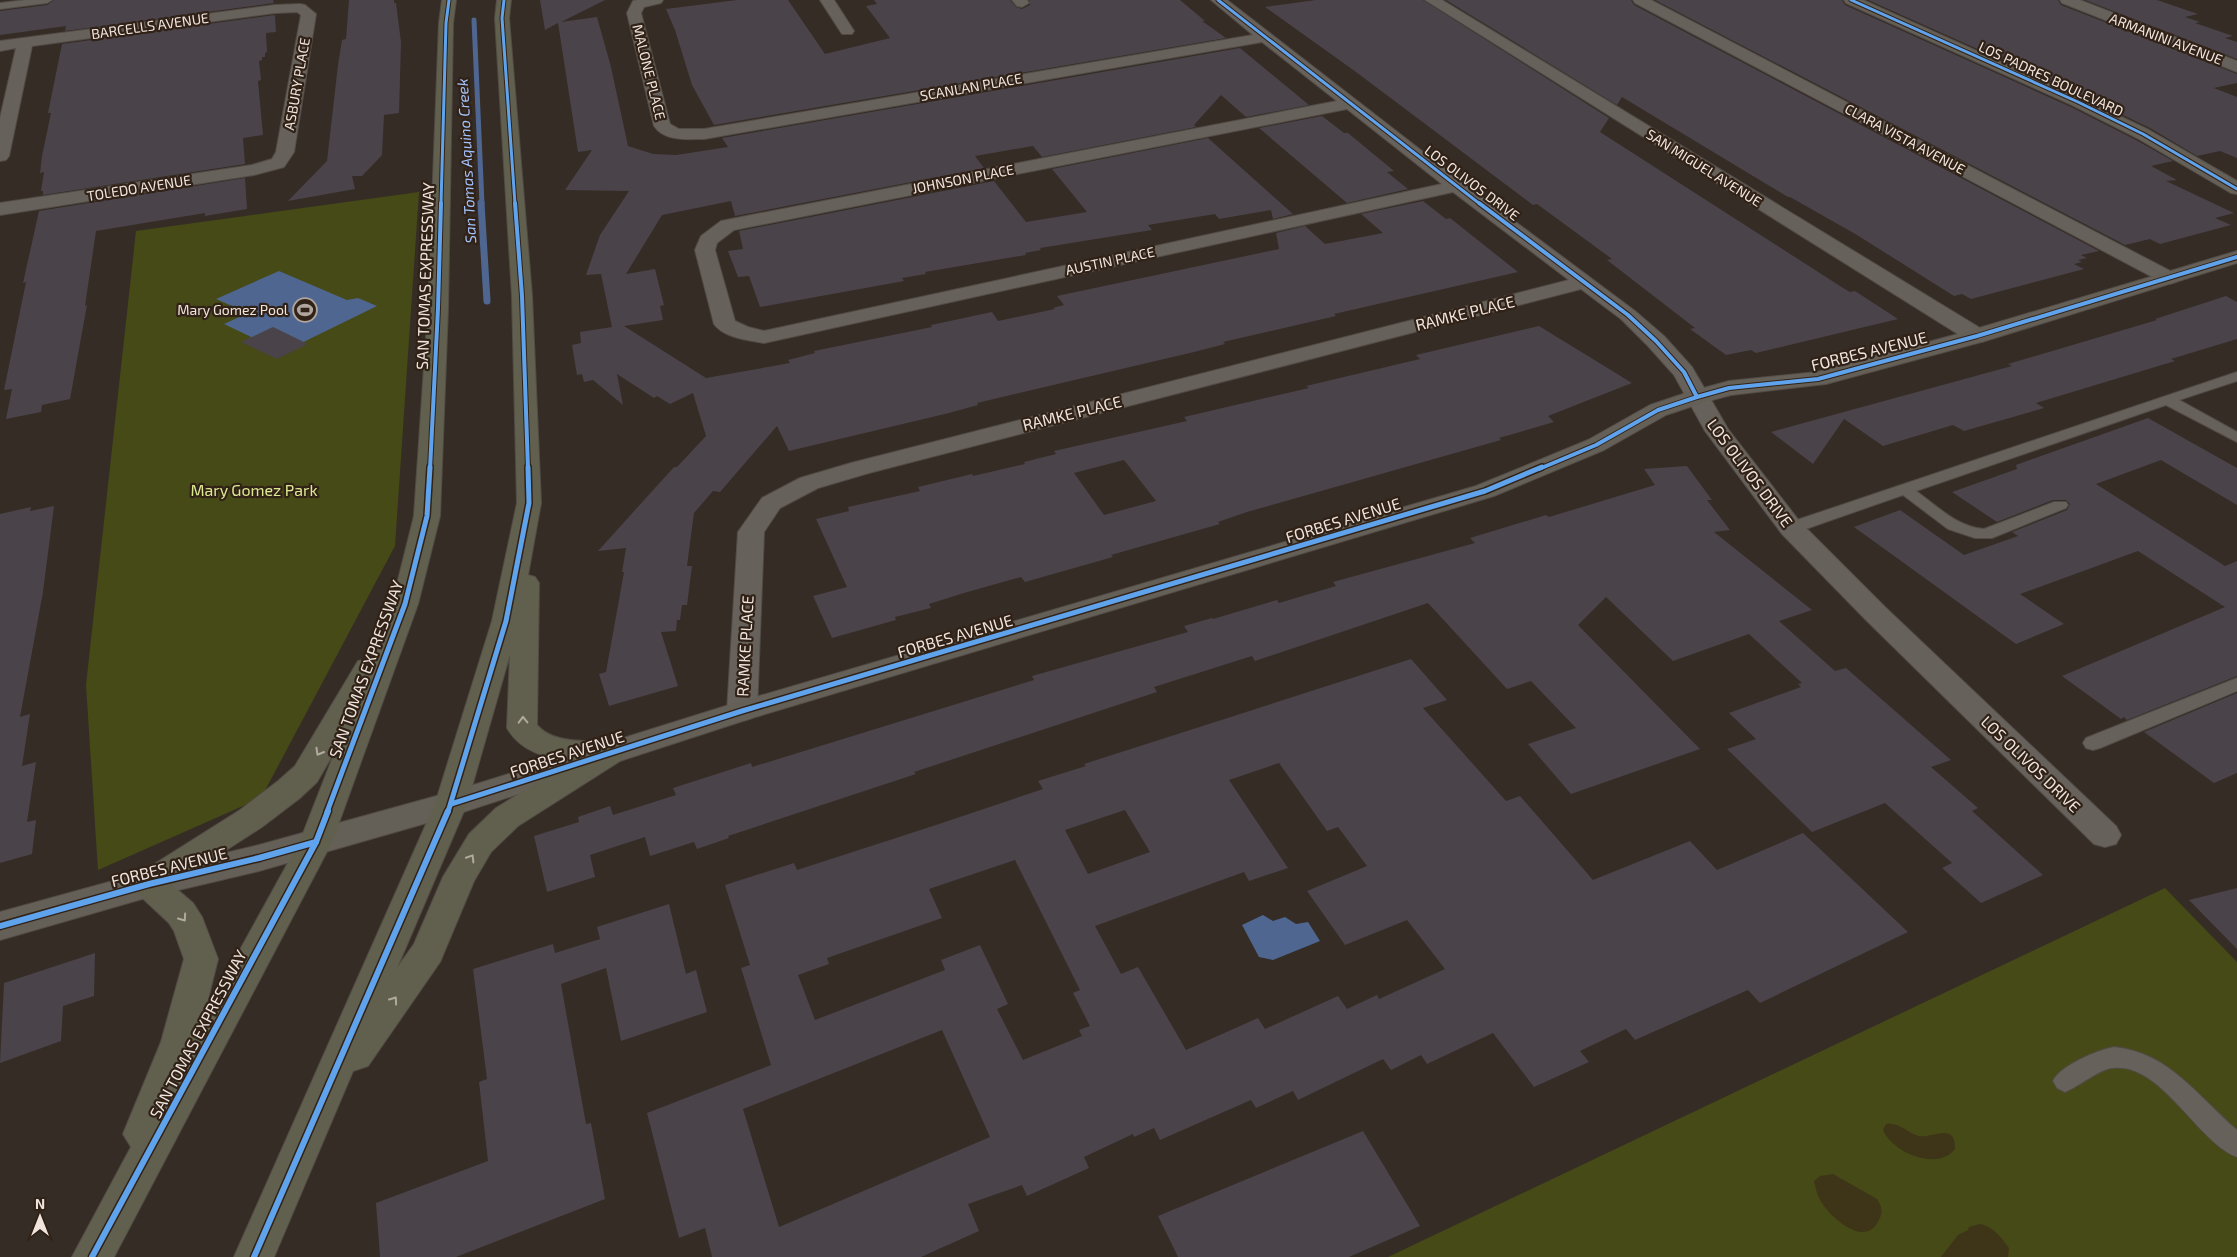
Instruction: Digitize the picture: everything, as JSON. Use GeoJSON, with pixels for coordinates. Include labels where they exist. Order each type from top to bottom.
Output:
{"type":"FeatureCollection","features":[{"type":"Feature","properties":{"kind":"highway","name":"SAN TOMAS EXPRESSWAY"},"geometry":{"type":"LineString","coordinates":[[92,1257],[316,842],[405,604],[428,516],[438,308],[446,23],[449,0]]}},
{"type":"Feature","properties":{"kind":"highway"},"geometry":{"type":"LineString","coordinates":[[504,0],[502,18],[522,296],[529,503],[522,728],[527,736],[547,745],[564,749],[609,753]]}},
{"type":"Feature","properties":{"kind":"highway"},"geometry":{"type":"LineString","coordinates":[[254,1257],[451,804],[506,621],[529,503]]}},
{"type":"Feature","properties":{"kind":"highway"},"geometry":{"type":"LineString","coordinates":[[92,1257],[179,1042],[202,959],[190,927],[181,913],[149,884],[183,859],[264,809],[296,785],[306,774],[405,604]]}},
{"type":"Feature","properties":{"kind":"highway"},"geometry":{"type":"LineString","coordinates":[[325,1096],[428,952],[459,876],[480,844],[507,817],[609,753]]}},
{"type":"Feature","properties":{"kind":"street","name":"MALONE PLACE"},"geometry":{"type":"LineString","coordinates":[[656,0],[638,4],[634,13],[662,126],[675,134]]}},
{"type":"Feature","properties":{"kind":"street"},"geometry":{"type":"LineString","coordinates":[[828,0],[847,31]]}},
{"type":"Feature","properties":{"kind":"street","name":"SAN MIGUEL AVENUE"},"geometry":{"type":"LineString","coordinates":[[1432,0],[1977,336]]}},
{"type":"Feature","properties":{"kind":"street","name":"CLARA VISTA AVENUE"},"geometry":{"type":"LineString","coordinates":[[1640,0],[2169,278]]}},
{"type":"Feature","properties":{"kind":"street","name":"LOS PADRES BOULEVARD"},"geometry":{"type":"LineString","coordinates":[[1851,0],[2078,102],[2143,134],[2237,189]]}},
{"type":"Feature","properties":{"kind":"street","name":"ARMANINI AVENUE"},"geometry":{"type":"LineString","coordinates":[[2067,0],[2237,66]]}},
{"type":"Feature","properties":{"kind":"street","name":"LOS OLIVOS DRIVE"},"geometry":{"type":"LineString","coordinates":[[1223,1],[1456,186],[1586,282],[1628,315],[1656,341],[1686,374],[1717,431],[1791,528],[2105,835]]}},
{"type":"Feature","properties":{"kind":"street","name":"BARCELLS AVENUE"},"geometry":{"type":"LineString","coordinates":[[0,46],[275,9],[300,8]]}},
{"type":"Feature","properties":{"kind":"street","name":"ASBURY PLACE"},"geometry":{"type":"LineString","coordinates":[[278,163],[285,152],[309,14],[300,8]]}},
{"type":"Feature","properties":{"kind":"street","name":"SCANLAN PLACE"},"geometry":{"type":"LineString","coordinates":[[675,134],[704,134],[1266,36]]}},
{"type":"Feature","properties":{"kind":"street"},"geometry":{"type":"LineString","coordinates":[[0,156],[26,42]]}},
{"type":"Feature","properties":{"kind":"street","name":"JOHNSON PLACE"},"geometry":{"type":"LineString","coordinates":[[764,337],[741,332],[725,324],[705,250],[708,240],[728,224],[1350,103]]}},
{"type":"Feature","properties":{"kind":"street","name":"TOLEDO AVENUE"},"geometry":{"type":"LineString","coordinates":[[0,209],[254,170],[278,163]]}},
{"type":"Feature","properties":{"kind":"street","name":"AUSTIN PLACE"},"geometry":{"type":"LineString","coordinates":[[764,337],[1456,186]]}},
{"type":"Feature","properties":{"kind":"street","name":"FORBES AVENUE"},"geometry":{"type":"LineString","coordinates":[[0,926],[149,884],[259,858],[451,804],[742,711],[1095,608],[1485,490],[1596,446],[1658,410],[1697,397],[1729,388],[1818,379],[1977,336],[2237,256]]}},
{"type":"Feature","properties":{"kind":"street","name":"RAMKE PLACE"},"geometry":{"type":"LineString","coordinates":[[742,711],[751,532],[771,502],[809,483],[860,468],[1586,282]]}},
{"type":"Feature","properties":{"kind":"lane"},"geometry":{"type":"LineString","coordinates":[[0,6],[47,0]]}},
{"type":"Feature","properties":{"kind":"lane"},"geometry":{"type":"LineString","coordinates":[[1791,528],[2237,376]]}},
{"type":"Feature","properties":{"kind":"lane"},"geometry":{"type":"LineString","coordinates":[[2168,400],[2237,438]]}},
{"type":"Feature","properties":{"kind":"lane"},"geometry":{"type":"LineString","coordinates":[[1906,490],[1959,528],[1973,534],[1986,534],[2060,505]]}},
{"type":"Feature","properties":{"kind":"lane"},"geometry":{"type":"LineString","coordinates":[[2093,743],[2237,684]]}},
{"type":"Feature","properties":{"kind":"lane"},"geometry":{"type":"LineString","coordinates":[[2065,1080],[2114,1057],[2133,1059],[2154,1070],[2182,1092],[2237,1146]]}},
{"type":"Feature","properties":{"kind":"green space","name":"Mary Gomez Park"},"geometry":{"type":"Polygon","coordinates":[[[419,192],[395,546],[261,798],[98,870],[86,685],[136,231],[419,192]]]}},
{"type":"Feature","properties":{"kind":"green space"},"geometry":{"type":"Polygon","coordinates":[[[2165,888],[2237,962],[2237,1257],[1388,1257],[2165,888]]]}},
{"type":"Feature","properties":{"kind":"sand"},"geometry":{"type":"Polygon","coordinates":[[[1886,1124],[1899,1126],[1919,1136],[1947,1133],[1954,1141],[1955,1149],[1947,1156],[1937,1159],[1916,1156],[1905,1152],[1888,1138],[1883,1130],[1886,1124]]]}},
{"type":"Feature","properties":{"kind":"sand"},"geometry":{"type":"Polygon","coordinates":[[[1833,1174],[1877,1199],[1881,1207],[1881,1214],[1873,1228],[1866,1232],[1850,1228],[1841,1223],[1827,1210],[1818,1195],[1814,1181],[1820,1176],[1833,1174]]]}},
{"type":"Feature","properties":{"kind":"sand"},"geometry":{"type":"Polygon","coordinates":[[[1979,1224],[1992,1229],[2000,1236],[2009,1248],[2008,1257],[1941,1257],[1958,1235],[1968,1230],[1969,1227],[1979,1224]]]}},
{"type":"Feature","properties":{"kind":"water","name":"Mary Gomez Pool"},"geometry":{"type":"Polygon","coordinates":[[[279,271],[347,300],[358,298],[377,306],[283,352],[224,324],[248,313],[216,299],[279,271]]]}},
{"type":"Feature","properties":{"kind":"water"},"geometry":{"type":"Polygon","coordinates":[[[1263,915],[1273,921],[1285,917],[1296,924],[1308,922],[1320,941],[1273,960],[1259,957],[1242,925],[1263,915]]]}},
{"type":"Feature","properties":{"kind":"building"},"geometry":{"type":"Polygon","coordinates":[[[54,0],[273,0],[274,3],[65,31],[66,26],[0,35],[0,11],[47,5],[54,0]]]}},
{"type":"Feature","properties":{"kind":"building"},"geometry":{"type":"Polygon","coordinates":[[[349,0],[394,0],[394,3],[396,3],[401,42],[399,113],[384,115],[382,155],[362,176],[352,176],[355,189],[288,201],[327,161],[338,65],[342,40],[346,39],[349,0]]]}},
{"type":"Feature","properties":{"kind":"building"},"geometry":{"type":"Polygon","coordinates":[[[540,0],[605,0],[561,22],[597,17],[611,67],[628,146],[653,154],[676,155],[728,147],[722,138],[1240,48],[1309,105],[1246,117],[1221,95],[1194,125],[1196,127],[1042,157],[1033,146],[975,156],[984,168],[735,216],[731,201],[662,215],[626,274],[655,269],[664,305],[660,306],[663,320],[624,326],[706,378],[790,363],[788,360],[815,353],[814,351],[932,327],[931,325],[992,312],[998,321],[1055,309],[1053,308],[1064,305],[1057,296],[1279,249],[1276,233],[1305,226],[1325,244],[1383,233],[1361,214],[1423,201],[1446,219],[1450,218],[1518,272],[1334,314],[1336,316],[1223,342],[1225,344],[977,403],[978,405],[949,413],[789,451],[777,426],[720,492],[713,491],[694,513],[687,566],[692,566],[687,605],[682,605],[676,631],[661,632],[678,686],[609,706],[599,674],[606,672],[624,572],[622,572],[626,548],[598,551],[674,467],[677,467],[706,436],[693,393],[670,404],[657,396],[654,398],[617,374],[623,405],[593,380],[584,382],[582,374],[577,375],[572,345],[581,343],[580,332],[612,327],[601,274],[586,275],[600,235],[629,191],[565,190],[592,150],[578,152],[558,23],[545,30],[540,0]]]}},
{"type":"Feature","properties":{"kind":"building"},"geometry":{"type":"Polygon","coordinates":[[[737,0],[788,0],[825,54],[890,38],[866,6],[877,4],[874,0],[1010,0],[1016,7],[1022,9],[1030,5],[1029,0],[1180,0],[1205,21],[1202,21],[1226,38],[714,125],[692,85],[675,30],[666,9],[737,0]]]}},
{"type":"Feature","properties":{"kind":"building"},"geometry":{"type":"Polygon","coordinates":[[[1316,0],[1423,0],[1609,118],[1600,132],[1840,286],[1850,292],[1855,291],[1898,319],[1756,353],[1751,350],[1726,355],[1690,329],[1695,328],[1607,260],[1612,259],[1537,204],[1533,205],[1356,72],[1265,7],[1316,0]]]}},
{"type":"Feature","properties":{"kind":"building"},"geometry":{"type":"Polygon","coordinates":[[[1446,0],[1631,0],[1634,5],[2099,251],[2081,255],[2087,258],[2078,260],[2082,262],[2074,264],[2084,269],[1971,299],[1962,294],[1954,296],[1857,235],[1788,197],[1622,97],[1617,105],[1446,0]]]}},
{"type":"Feature","properties":{"kind":"building"},"geometry":{"type":"Polygon","coordinates":[[[1655,0],[1842,0],[1845,5],[2071,107],[2173,161],[2151,166],[2177,180],[2166,181],[2234,213],[2215,218],[2231,225],[2160,244],[2150,239],[2125,245],[1655,0]]]}},
{"type":"Feature","properties":{"kind":"building"},"geometry":{"type":"Polygon","coordinates":[[[1868,0],[2058,0],[2061,5],[2237,74],[2237,83],[2214,88],[2237,97],[2237,158],[2220,151],[2197,156],[2150,128],[2085,97],[1868,0]]]}},
{"type":"Feature","properties":{"kind":"building"},"geometry":{"type":"Polygon","coordinates":[[[2085,0],[2157,0],[2198,14],[2185,17],[2200,22],[2195,23],[2233,36],[2225,38],[2237,42],[2237,59],[2085,0]]]}},
{"type":"Feature","properties":{"kind":"building"},"geometry":{"type":"Polygon","coordinates":[[[275,15],[276,32],[266,33],[267,52],[265,57],[262,57],[262,60],[259,61],[261,80],[258,81],[263,135],[243,138],[245,164],[43,195],[43,191],[41,191],[44,172],[40,173],[42,156],[51,113],[48,113],[62,44],[275,15]]]}},
{"type":"Feature","properties":{"kind":"building"},"geometry":{"type":"Polygon","coordinates":[[[1322,116],[1344,133],[1348,133],[1394,171],[1387,172],[1408,189],[1347,203],[1259,128],[1322,116]]]}},
{"type":"Feature","properties":{"kind":"building"},"geometry":{"type":"Polygon","coordinates":[[[1208,138],[1293,214],[1273,219],[1271,210],[1219,219],[1215,214],[1148,225],[1152,230],[1040,248],[1041,250],[1025,253],[1026,255],[925,272],[926,274],[902,278],[904,281],[760,307],[749,276],[738,277],[728,251],[743,249],[739,231],[994,181],[1026,222],[1087,212],[1052,169],[1208,138]]]}},
{"type":"Feature","properties":{"kind":"building"},"geometry":{"type":"Polygon","coordinates":[[[245,178],[247,209],[205,216],[205,213],[96,231],[85,306],[87,305],[70,399],[42,405],[41,412],[6,419],[12,389],[4,390],[26,282],[23,283],[39,211],[245,178]]]}},
{"type":"Feature","properties":{"kind":"building"},"geometry":{"type":"Polygon","coordinates":[[[2226,296],[2237,302],[2237,339],[2171,359],[2175,361],[2036,403],[2044,408],[1964,431],[1953,425],[1883,446],[1844,419],[1813,464],[1771,432],[2012,366],[2008,364],[2157,320],[2155,319],[2226,296]]]}},
{"type":"Feature","properties":{"kind":"building"},"geometry":{"type":"Polygon","coordinates":[[[1539,326],[1632,383],[1548,416],[1554,422],[1499,438],[1501,440],[1247,512],[1218,522],[1220,524],[1111,555],[1113,557],[1025,582],[1021,577],[964,593],[929,604],[931,608],[895,617],[896,620],[832,638],[813,596],[847,587],[816,519],[849,511],[848,507],[920,491],[918,487],[1025,464],[1024,462],[1056,454],[1054,451],[1187,421],[1184,417],[1309,388],[1306,386],[1420,359],[1416,355],[1539,326]],[[1124,460],[1074,473],[1104,515],[1156,501],[1124,460]]]}},
{"type":"Feature","properties":{"kind":"building"},"geometry":{"type":"Polygon","coordinates":[[[273,327],[308,344],[277,359],[241,342],[273,327]]]}},
{"type":"Feature","properties":{"kind":"building"},"geometry":{"type":"Polygon","coordinates":[[[2148,418],[2237,468],[2237,505],[2161,460],[2096,484],[2225,566],[2237,561],[2237,676],[2127,720],[2124,717],[2121,719],[2062,676],[2225,607],[2138,551],[2020,594],[2064,624],[2016,644],[1854,527],[1900,510],[1964,555],[2018,536],[2012,532],[2067,510],[2070,504],[2066,500],[2053,500],[1997,522],[1952,492],[2017,469],[2016,465],[2148,418]]]}},
{"type":"Feature","properties":{"kind":"building"},"geometry":{"type":"Polygon","coordinates":[[[1687,466],[1712,500],[1707,500],[1730,530],[1714,532],[1812,610],[1779,621],[1835,671],[1846,668],[1951,760],[1931,767],[1978,808],[1972,811],[2043,875],[1981,903],[1942,868],[1952,863],[1885,803],[1812,832],[1727,749],[1756,739],[1729,713],[1801,687],[1798,684],[1802,683],[1749,634],[1673,661],[1606,597],[1578,625],[1700,749],[1571,794],[1528,744],[1576,728],[1531,681],[1507,689],[1428,603],[1255,661],[1252,656],[1154,687],[1157,692],[914,772],[916,774],[728,836],[729,838],[697,849],[694,842],[650,856],[645,837],[590,855],[595,877],[547,892],[534,836],[579,822],[578,817],[610,806],[613,815],[676,795],[673,788],[751,763],[752,767],[1034,680],[1032,676],[1188,632],[1184,626],[1277,600],[1279,603],[1336,586],[1333,582],[1475,543],[1470,538],[1546,515],[1549,517],[1655,485],[1644,469],[1687,466]]]}},
{"type":"Feature","properties":{"kind":"building"},"geometry":{"type":"Polygon","coordinates":[[[54,506],[43,592],[20,717],[30,714],[22,766],[36,762],[27,822],[36,820],[32,854],[0,863],[0,514],[31,507],[30,511],[54,506]]]}},
{"type":"Feature","properties":{"kind":"building"},"geometry":{"type":"Polygon","coordinates":[[[1411,659],[1447,700],[1423,708],[1506,801],[1520,796],[1593,880],[1690,841],[1717,870],[1803,833],[1908,932],[1760,1003],[1748,990],[1635,1040],[1626,1029],[1580,1051],[1589,1062],[1534,1087],[1493,1033],[1427,1064],[1421,1055],[1391,1070],[1383,1059],[1298,1100],[1293,1091],[1256,1108],[1251,1100],[1160,1140],[1154,1128],[1134,1137],[1133,1134],[1084,1157],[1089,1168],[1027,1196],[1022,1185],[968,1204],[979,1231],[921,1257],[712,1257],[705,1228],[679,1238],[647,1113],[771,1065],[741,968],[750,965],[725,885],[794,863],[797,870],[1043,789],[1038,781],[1086,766],[1084,764],[1411,659]],[[1279,763],[1229,780],[1288,868],[1249,881],[1244,872],[1095,926],[1121,974],[1138,967],[1186,1050],[1258,1018],[1265,1029],[1338,996],[1347,1009],[1377,995],[1379,999],[1445,969],[1407,920],[1345,945],[1307,891],[1367,866],[1338,827],[1327,831],[1279,763]],[[1125,810],[1065,830],[1088,874],[1150,852],[1125,810]],[[1015,860],[929,889],[942,918],[827,958],[829,964],[798,975],[815,1020],[945,970],[941,960],[980,945],[1008,1004],[997,1009],[1023,1060],[1082,1036],[1079,1030],[1090,1026],[1073,993],[1080,990],[1015,860]],[[942,1030],[743,1109],[779,1227],[990,1137],[942,1030]]]}},
{"type":"Feature","properties":{"kind":"building"},"geometry":{"type":"Polygon","coordinates":[[[2237,693],[2237,773],[2214,783],[2144,732],[2237,693]]]}},
{"type":"Feature","properties":{"kind":"building"},"geometry":{"type":"Polygon","coordinates":[[[2237,888],[2237,949],[2189,900],[2237,888]]]}},
{"type":"Feature","properties":{"kind":"building"},"geometry":{"type":"Polygon","coordinates":[[[669,904],[686,974],[696,970],[707,1012],[621,1041],[606,968],[561,984],[586,1124],[591,1123],[605,1199],[456,1257],[380,1257],[376,1203],[488,1161],[479,1082],[487,1079],[473,969],[553,944],[555,953],[600,939],[597,927],[669,904]]]}},
{"type":"Feature","properties":{"kind":"building"},"geometry":{"type":"Polygon","coordinates":[[[95,953],[94,996],[63,1006],[61,1041],[0,1063],[4,983],[95,953]]]}},
{"type":"Feature","properties":{"kind":"building"},"geometry":{"type":"Polygon","coordinates":[[[1363,1131],[1420,1226],[1349,1257],[1178,1257],[1158,1216],[1363,1131]]]}},
{"type":"Feature","properties":{"kind":"waterway","name":"San Tomas Aquino Creek"},"geometry":{"type":"LineString","coordinates":[[474,20],[482,204]]}},
{"type":"Feature","properties":{"kind":"waterway","name":"San Tomas Aquino Creek"},"geometry":{"type":"LineString","coordinates":[[481,203],[487,301]]}},
{"type":"Feature","properties":{"kind":"cycle path"},"geometry":{"type":"LineString","coordinates":[[92,1257],[316,842],[405,604],[427,516],[438,308],[446,23],[449,0]]}},
{"type":"Feature","properties":{"kind":"cycle path"},"geometry":{"type":"LineString","coordinates":[[254,1257],[451,804],[506,621],[529,503],[522,296],[502,18],[504,0]]}},
{"type":"Feature","properties":{"kind":"cycle path"},"geometry":{"type":"LineString","coordinates":[[1218,0],[1456,186],[1628,315],[1656,341],[1684,372],[1697,397]]}},
{"type":"Feature","properties":{"kind":"cycle path"},"geometry":{"type":"LineString","coordinates":[[1851,0],[2078,102],[2143,134],[2237,189]]}},
{"type":"Feature","properties":{"kind":"cycle path"},"geometry":{"type":"LineString","coordinates":[[451,804],[742,711],[1485,491],[1596,445],[1658,410],[1697,397],[1729,388],[1818,379],[1977,336],[2237,257]]}},
{"type":"Feature","properties":{"kind":"cycle path"},"geometry":{"type":"LineString","coordinates":[[0,926],[149,884],[259,858],[316,842]]}},
{"type":"Feature","properties":{"kind":"place","name":"Mary Gomez Pool"},"geometry":{"type":"Point","coordinates":[305,310]}}]}
